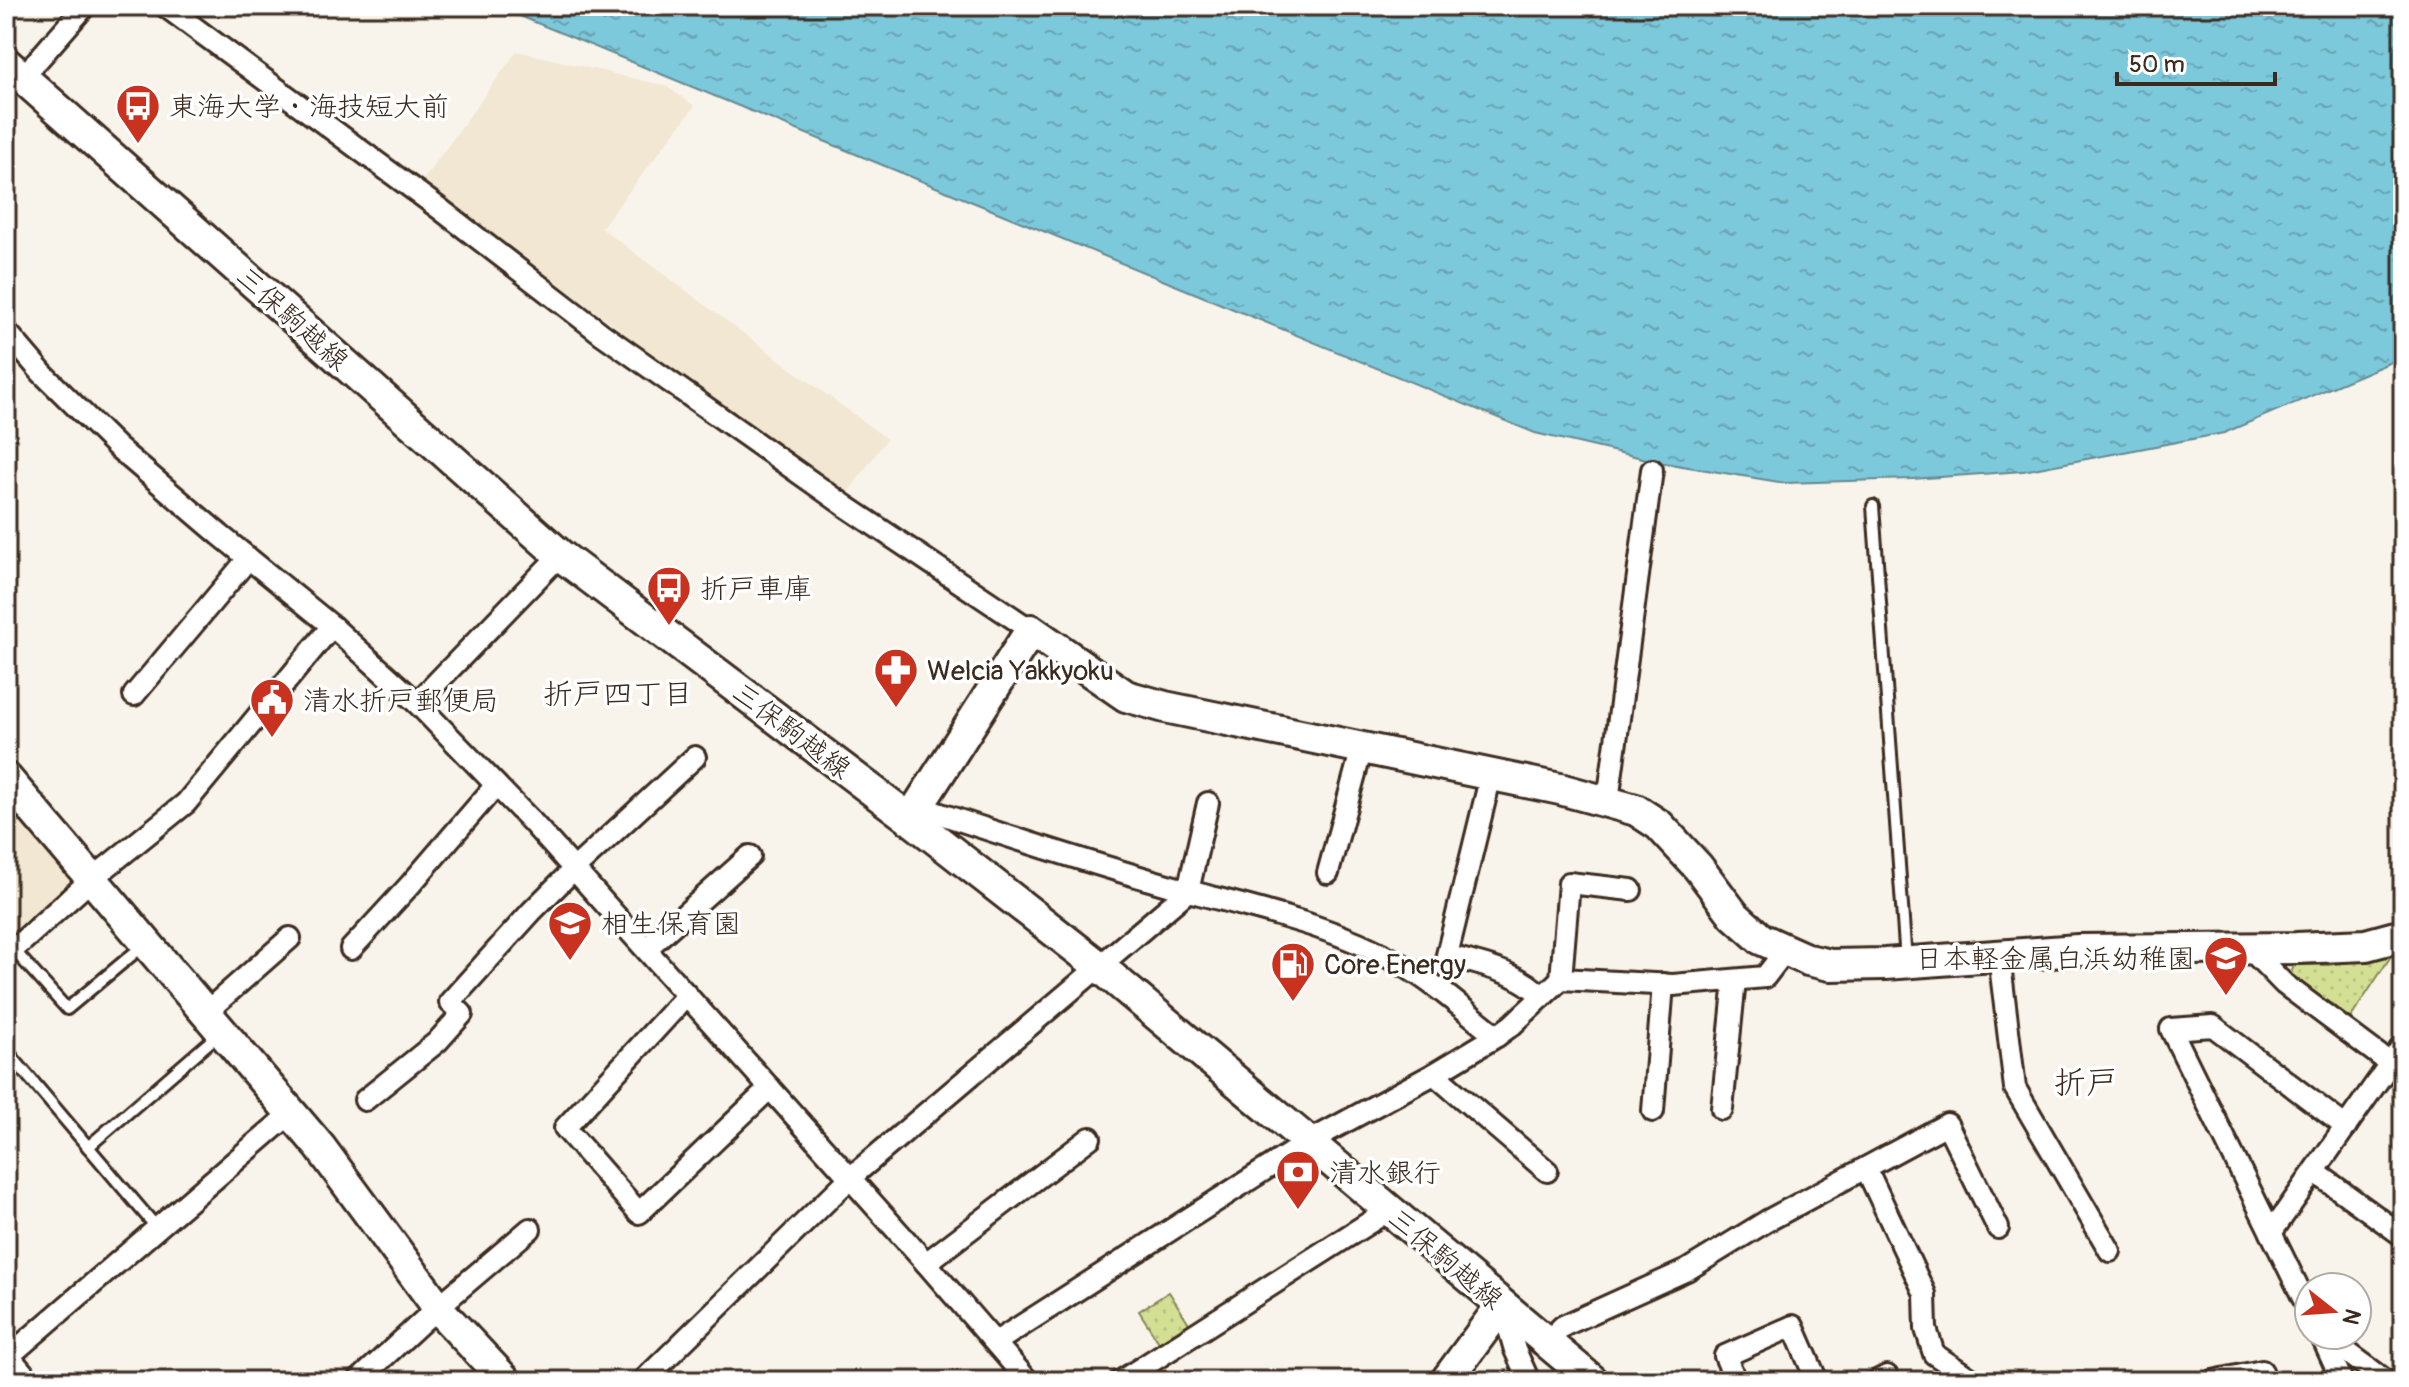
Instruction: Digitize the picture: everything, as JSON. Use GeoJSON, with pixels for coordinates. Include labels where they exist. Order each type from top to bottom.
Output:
{"type":"FeatureCollection","features":[{"type":"Feature","properties":{"kind":"street"},"geometry":{"type":"LineString","coordinates":[[12,79],[85,6]]}},
{"type":"Feature","properties":{"kind":"street"},"geometry":{"type":"LineString","coordinates":[[165,6],[440,209],[602,334],[847,507],[1126,696],[1165,707],[1608,801],[1636,810],[1659,825],[1698,867],[1734,915],[1761,939],[1808,960],[1830,965],[1906,963],[2078,950],[2366,945],[2403,935]]}},
{"type":"Feature","properties":{"kind":"street","name":"三保駒越線"},"geometry":{"type":"LineString","coordinates":[[12,79],[560,555],[914,813],[1593,1381]]}},
{"type":"Feature","properties":{"kind":"street"},"geometry":{"type":"LineString","coordinates":[[6,331],[42,373],[118,448],[332,626],[417,703],[574,869],[1028,1381]]}},
{"type":"Feature","properties":{"kind":"street"},"geometry":{"type":"LineString","coordinates":[[1608,801],[1652,470]]}},
{"type":"Feature","properties":{"kind":"street"},"geometry":{"type":"LineString","coordinates":[[417,703],[560,555]]}},
{"type":"Feature","properties":{"kind":"street"},"geometry":{"type":"LineString","coordinates":[[134,695],[248,559]]}},
{"type":"Feature","properties":{"kind":"street"},"geometry":{"type":"LineString","coordinates":[[10,952],[92,879],[186,803],[332,626]]}},
{"type":"Feature","properties":{"kind":"street"},"geometry":{"type":"LineString","coordinates":[[1031,630],[914,813],[1274,913],[1346,937],[1401,964],[1497,1036]]}},
{"type":"Feature","properties":{"kind":"street"},"geometry":{"type":"LineString","coordinates":[[1328,873],[1362,748]]}},
{"type":"Feature","properties":{"kind":"street"},"geometry":{"type":"LineString","coordinates":[[365,1100],[437,1042],[462,1014],[450,1002],[532,911],[695,757]]}},
{"type":"Feature","properties":{"kind":"street"},"geometry":{"type":"LineString","coordinates":[[1491,775],[1447,955],[1512,975],[1534,988],[1542,997]]}},
{"type":"Feature","properties":{"kind":"street"},"geometry":{"type":"LineString","coordinates":[[6,778],[291,1113],[438,1307],[506,1381]]}},
{"type":"Feature","properties":{"kind":"street"},"geometry":{"type":"LineString","coordinates":[[351,949],[496,785]]}},
{"type":"Feature","properties":{"kind":"street"},"geometry":{"type":"LineString","coordinates":[[643,1381],[850,1178],[1188,891],[1208,803]]}},
{"type":"Feature","properties":{"kind":"street"},"geometry":{"type":"LineString","coordinates":[[646,949],[750,856]]}},
{"type":"Feature","properties":{"kind":"street"},"geometry":{"type":"LineString","coordinates":[[996,1342],[1308,1142],[1434,1074],[1512,1025],[1561,979],[1569,883],[1631,890]]}},
{"type":"Feature","properties":{"kind":"street"},"geometry":{"type":"LineString","coordinates":[[213,1022],[290,938]]}},
{"type":"Feature","properties":{"kind":"street"},"geometry":{"type":"LineString","coordinates":[[2248,947],[2284,984],[2397,1068]]}},
{"type":"Feature","properties":{"kind":"street"},"geometry":{"type":"LineString","coordinates":[[1561,979],[1663,984],[1765,977],[1785,951]]}},
{"type":"Feature","properties":{"kind":"street"},"geometry":{"type":"LineString","coordinates":[[1999,956],[2015,1088],[2110,1251]]}},
{"type":"Feature","properties":{"kind":"street"},"geometry":{"type":"LineString","coordinates":[[1722,1109],[1735,980]]}},
{"type":"Feature","properties":{"kind":"street"},"geometry":{"type":"LineString","coordinates":[[1653,1111],[1663,984]]}},
{"type":"Feature","properties":{"kind":"street"},"geometry":{"type":"LineString","coordinates":[[687,995],[565,1128],[639,1213],[770,1088]]}},
{"type":"Feature","properties":{"kind":"street"},"geometry":{"type":"LineString","coordinates":[[2293,1278],[2171,1029],[2213,1026],[2346,1127]]}},
{"type":"Feature","properties":{"kind":"street"},"geometry":{"type":"LineString","coordinates":[[2271,1233],[2346,1127],[2397,1068],[2403,1045]]}},
{"type":"Feature","properties":{"kind":"street"},"geometry":{"type":"LineString","coordinates":[[1434,1074],[1547,1171]]}},
{"type":"Feature","properties":{"kind":"street"},"geometry":{"type":"LineString","coordinates":[[30,1381],[7,1354],[291,1113]]}},
{"type":"Feature","properties":{"kind":"street"},"geometry":{"type":"LineString","coordinates":[[1547,1342],[1563,1326],[1687,1270],[1767,1221],[1947,1124],[1998,1228]]}},
{"type":"Feature","properties":{"kind":"street"},"geometry":{"type":"LineString","coordinates":[[926,1263],[1090,1138]]}},
{"type":"Feature","properties":{"kind":"street"},"geometry":{"type":"LineString","coordinates":[[1866,1168],[1925,1294],[1926,1329],[1934,1354],[1974,1381]]}},
{"type":"Feature","properties":{"kind":"street"},"geometry":{"type":"LineString","coordinates":[[2315,1172],[2403,1236]]}},
{"type":"Feature","properties":{"kind":"street"},"geometry":{"type":"LineString","coordinates":[[1121,1381],[1389,1210]]}},
{"type":"Feature","properties":{"kind":"street"},"geometry":{"type":"LineString","coordinates":[[358,1381],[438,1307],[530,1229]]}},
{"type":"Feature","properties":{"kind":"street"},"geometry":{"type":"LineString","coordinates":[[1446,1381],[1502,1305]]}},
{"type":"Feature","properties":{"kind":"street"},"geometry":{"type":"LineString","coordinates":[[1502,1305],[1515,1350],[1529,1381]]}},
{"type":"Feature","properties":{"kind":"street"},"geometry":{"type":"LineString","coordinates":[[1736,1381],[1725,1356],[1793,1326],[1817,1381]]}},
{"type":"Feature","properties":{"kind":"street"},"geometry":{"type":"LineString","coordinates":[[2329,1351],[2342,1381]]}},
{"type":"Feature","properties":{"kind":"street"},"geometry":{"type":"LineString","coordinates":[[2344,1351],[2386,1381]]}},
{"type":"Feature","properties":{"kind":"street"},"geometry":{"type":"LineString","coordinates":[[2213,1381],[2262,1371],[2266,1381]]}},
{"type":"Feature","properties":{"kind":"lane"},"geometry":{"type":"LineString","coordinates":[[1873,506],[1906,963]]}},
{"type":"Feature","properties":{"kind":"lane"},"geometry":{"type":"LineString","coordinates":[[10,952],[67,1009],[146,943]]}},
{"type":"Feature","properties":{"kind":"lane"},"geometry":{"type":"LineString","coordinates":[[88,1147],[213,1022]]}},
{"type":"Feature","properties":{"kind":"lane"},"geometry":{"type":"LineString","coordinates":[[6,1050],[157,1228]]}},
{"type":"Feature","properties":{"kind":"shaded area"},"geometry":{"type":"Polygon","coordinates":[[[517,51],[666,86],[695,106],[601,228],[887,439],[844,498],[422,181],[517,51]]]}},
{"type":"Feature","properties":{"kind":"shaded area"},"geometry":{"type":"Polygon","coordinates":[[[6,804],[70,879],[70,888],[6,943],[6,804]]]}},
{"type":"Feature","properties":{"kind":"green space"},"geometry":{"type":"Polygon","coordinates":[[[2393,953],[2350,1019],[2291,974],[2294,965],[2329,965],[2393,953]]]}},
{"type":"Feature","properties":{"kind":"green space"},"geometry":{"type":"Polygon","coordinates":[[[1169,1292],[1190,1325],[1160,1344],[1139,1311],[1169,1292]]]}},
{"type":"Feature","properties":{"kind":"water"},"geometry":{"type":"Polygon","coordinates":[[[506,6],[2403,6],[2403,357],[2224,433],[2023,471],[1912,479],[1785,483],[1664,463],[1535,433],[505,10],[506,6]]]}},
{"type":"Feature","properties":{"kind":"place","name":"東海大学・海技短大前"},"geometry":{"type":"Point","coordinates":[138,145]}},
{"type":"Feature","properties":{"kind":"place","name":"折戸車庫"},"geometry":{"type":"Point","coordinates":[669,627]}},
{"type":"Feature","properties":{"kind":"place","name":"Welcia Yakkyoku"},"geometry":{"type":"Point","coordinates":[896,709]}},
{"type":"Feature","properties":{"kind":"place","name":"清水折戸郵便局"},"geometry":{"type":"Point","coordinates":[272,739]}},
{"type":"Feature","properties":{"kind":"place","name":"相生保育園"},"geometry":{"type":"Point","coordinates":[570,962]}},
{"type":"Feature","properties":{"kind":"place","name":"日本軽金属白浜幼稚園"},"geometry":{"type":"Point","coordinates":[2226,997]}},
{"type":"Feature","properties":{"kind":"place","name":"Core Energy"},"geometry":{"type":"Point","coordinates":[1293,1003]}},
{"type":"Feature","properties":{"kind":"place","name":"清水銀行"},"geometry":{"type":"Point","coordinates":[1298,1211]}},
{"type":"Feature","properties":{"kind":"district","name":"折戸四丁目"},"geometry":{"type":"Point","coordinates":[618,694]}},
{"type":"Feature","properties":{"kind":"district","name":"折戸"},"geometry":{"type":"Point","coordinates":[2086,1082]}}]}
